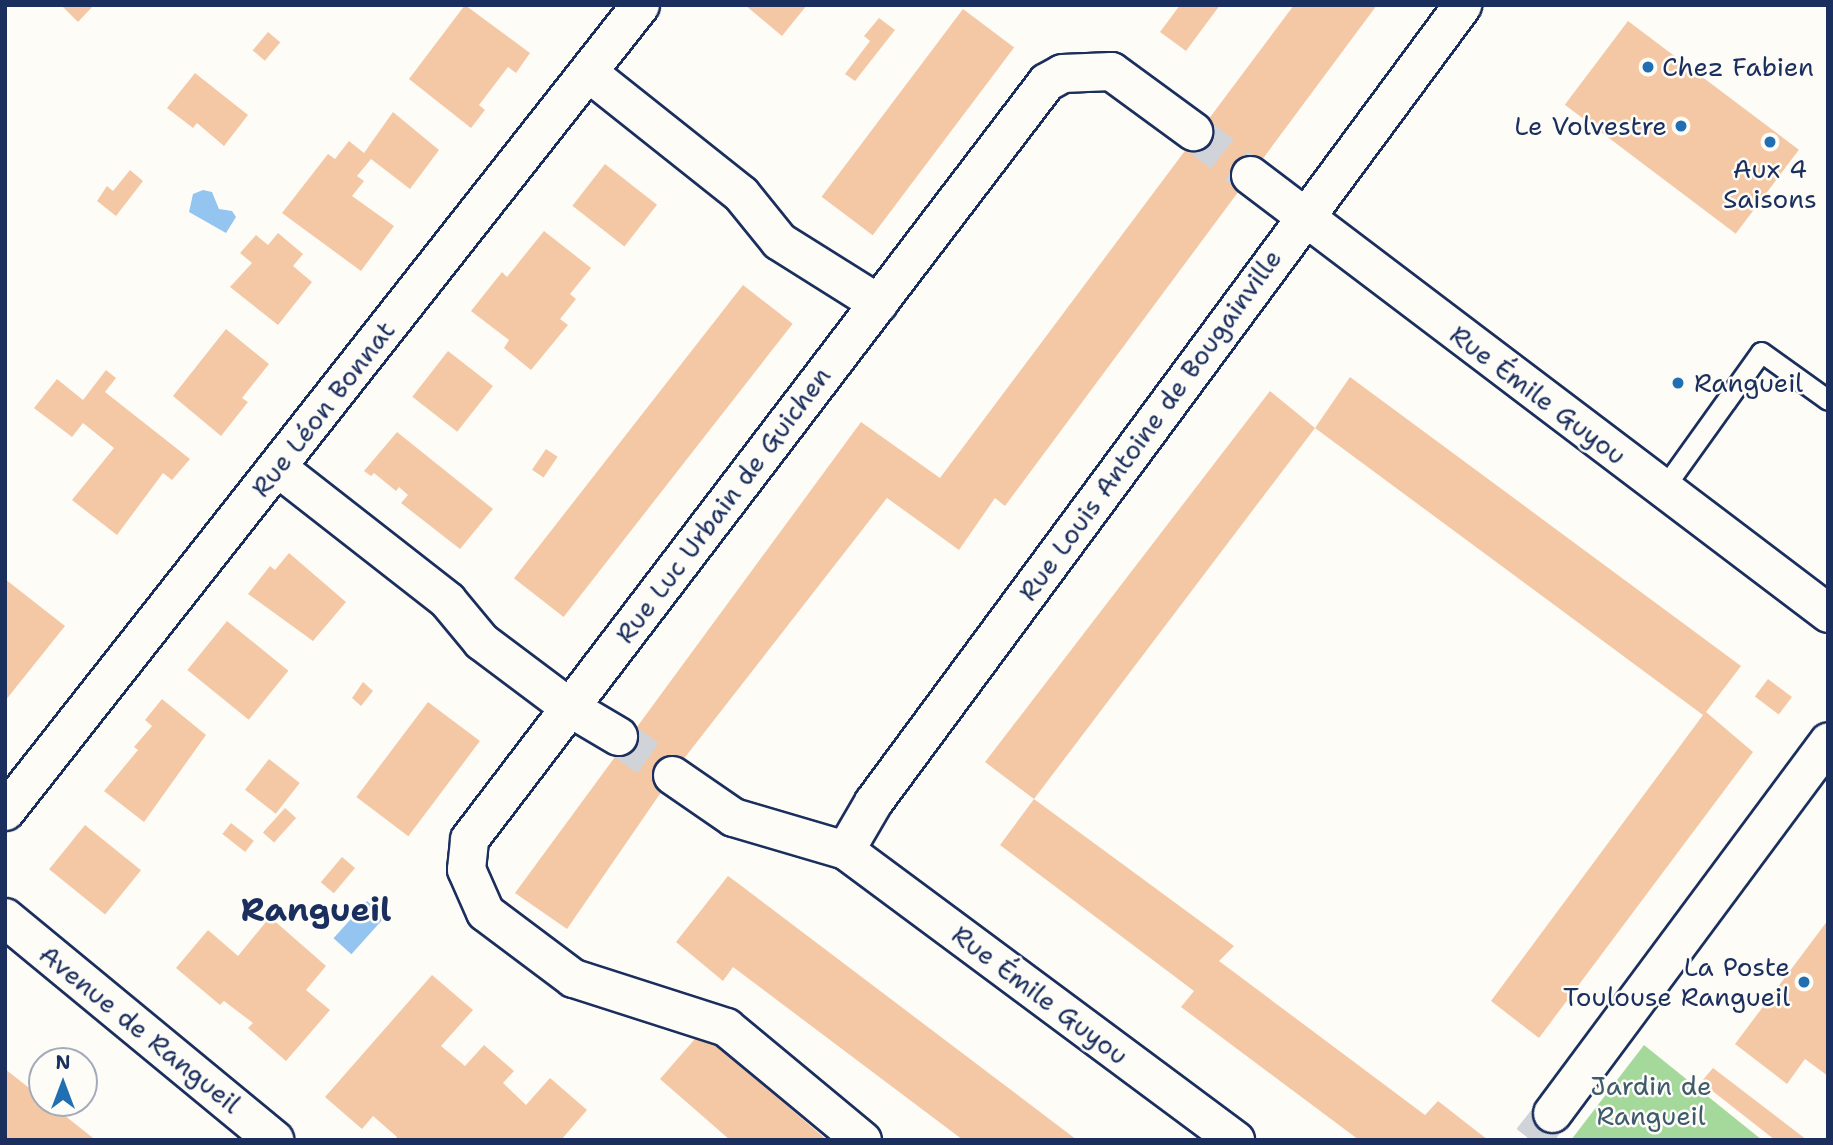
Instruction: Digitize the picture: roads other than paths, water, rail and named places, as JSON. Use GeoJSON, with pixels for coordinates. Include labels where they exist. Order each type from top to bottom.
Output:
{"type":"FeatureCollection","features":[{"type":"Feature","properties":{"kind":"street","name":"Rue Léon Bonnat"},"geometry":{"type":"LineString","coordinates":[[5,811],[640,5]]}},
{"type":"Feature","properties":{"kind":"street","name":"Rue Louis Antoine de Bougainville"},"geometry":{"type":"LineString","coordinates":[[845,850],[873,802],[1462,5]]}},
{"type":"Feature","properties":{"kind":"street","name":"Rue Luc Urbain de Guichen"},"geometry":{"type":"LineString","coordinates":[[862,1140],[726,1027],[573,978],[485,912],[466,869],[469,839],[1046,82],[1062,73],[1111,71],[1193,131]]}},
{"type":"Feature","properties":{"kind":"street"},"geometry":{"type":"LineString","coordinates":[[589,73],[741,194],[779,241],[878,303]]}},
{"type":"Feature","properties":{"kind":"street","name":"Rue Émile Guyou"},"geometry":{"type":"LineString","coordinates":[[1250,174],[1828,613]]}},
{"type":"Feature","properties":{"kind":"street"},"geometry":{"type":"LineString","coordinates":[[277,467],[447,600],[481,641],[569,707],[618,736]]}},
{"type":"Feature","properties":{"kind":"street"},"geometry":{"type":"LineString","coordinates":[[1552,1113],[1828,741]]}},
{"type":"Feature","properties":{"kind":"street"},"geometry":{"type":"LineString","coordinates":[[672,775],[733,817],[845,850]]}},
{"type":"Feature","properties":{"kind":"street","name":"Rue Émile Guyou"},"geometry":{"type":"LineString","coordinates":[[845,850],[1227,1137]]}},
{"type":"Feature","properties":{"kind":"street","name":"Avenue de Rangueil"},"geometry":{"type":"LineString","coordinates":[[5,918],[274,1140]]}},
{"type":"Feature","properties":{"kind":"lane"},"geometry":{"type":"LineString","coordinates":[[1663,489],[1760,352],[1828,400]]}},
{"type":"Feature","properties":{"kind":"water"},"geometry":{"type":"Polygon","coordinates":[[[203,190],[212,192],[219,209],[232,211],[236,217],[226,233],[189,212],[193,194],[203,190]]]}},
{"type":"Feature","properties":{"kind":"water"},"geometry":{"type":"Polygon","coordinates":[[[367,901],[385,917],[351,954],[334,938],[367,901]]]}},
{"type":"Feature","properties":{"kind":"tunnel"},"geometry":{"type":"LineString","coordinates":[[1193,131],[1250,175]]}},
{"type":"Feature","properties":{"kind":"tunnel"},"geometry":{"type":"LineString","coordinates":[[618,736],[672,775]]}},
{"type":"Feature","properties":{"kind":"tunnel"},"geometry":{"type":"LineString","coordinates":[[1531,1140],[1552,1113]]}},
{"type":"Feature","properties":{"kind":"place","name":"Chez Fabien"},"geometry":{"type":"Point","coordinates":[1648,67]}},
{"type":"Feature","properties":{"kind":"place","name":"Le Volvestre"},"geometry":{"type":"Point","coordinates":[1681,126]}},
{"type":"Feature","properties":{"kind":"place","name":"Aux 4 Saisons"},"geometry":{"type":"Point","coordinates":[1770,142]}},
{"type":"Feature","properties":{"kind":"place","name":"Rangueil"},"geometry":{"type":"Point","coordinates":[1678,383]}},
{"type":"Feature","properties":{"kind":"place","name":"La Poste Toulouse Rangueil"},"geometry":{"type":"Point","coordinates":[1804,982]}},
{"type":"Feature","properties":{"kind":"district","name":"Rangueil"},"geometry":{"type":"Point","coordinates":[316,910]}},
{"type":"Feature","properties":{"kind":"park label","name":"Jardin de Rangueil"},"geometry":{"type":"Point","coordinates":[1651,1101]}}]}
